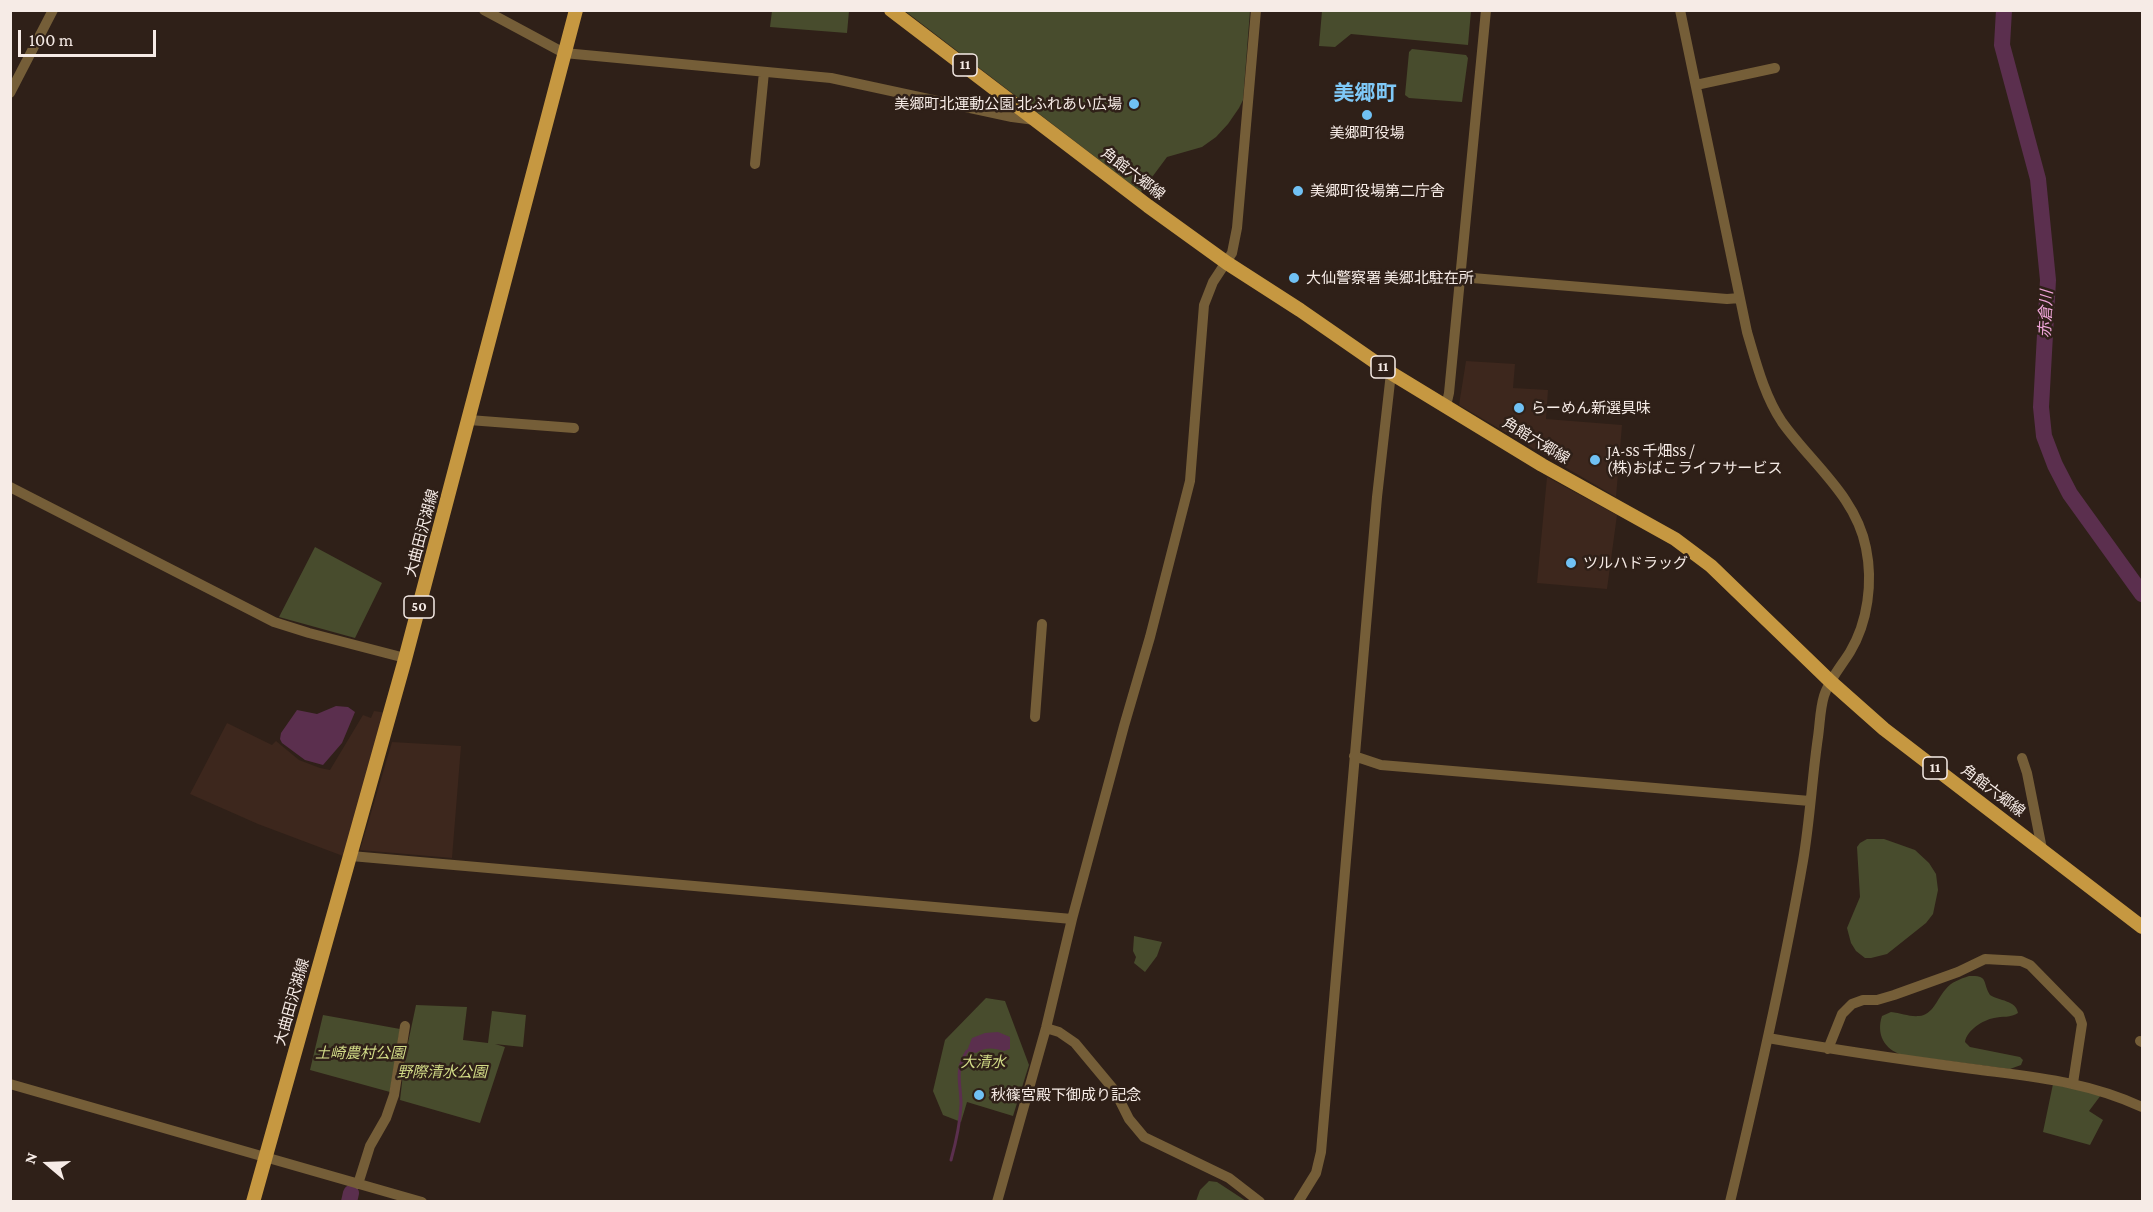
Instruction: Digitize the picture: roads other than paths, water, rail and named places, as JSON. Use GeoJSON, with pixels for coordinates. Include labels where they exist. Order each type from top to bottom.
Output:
{"type":"FeatureCollection","features":[{"type":"Feature","properties":{"kind":"main road","name":"大曲田沢湖線"},"geometry":{"type":"LineString","coordinates":[[253,1202],[405,658],[576,10]]}},
{"type":"Feature","properties":{"kind":"main road","name":"角館六郷線"},"geometry":{"type":"LineString","coordinates":[[891,10],[1148,206],[1227,263],[1391,373],[1542,465],[1675,539],[1711,566],[1831,682],[1884,729],[2142,927]]}},
{"type":"Feature","properties":{"kind":"street"},"geometry":{"type":"LineString","coordinates":[[10,93],[53,10]]}},
{"type":"Feature","properties":{"kind":"street"},"geometry":{"type":"LineString","coordinates":[[484,10],[564,53],[831,78],[1038,121]]}},
{"type":"Feature","properties":{"kind":"street"},"geometry":{"type":"LineString","coordinates":[[997,1202],[1046,1028],[1072,919],[1150,637],[1187,492],[1204,305],[1214,282],[1232,253],[1237,228],[1256,10]]}},
{"type":"Feature","properties":{"kind":"street"},"geometry":{"type":"LineString","coordinates":[[1446,406],[1486,10]]}},
{"type":"Feature","properties":{"kind":"street"},"geometry":{"type":"LineString","coordinates":[[1680,10],[1747,332],[1771,401],[1781,421],[1826,472],[1859,525],[1866,549],[1869,577],[1868,601],[1862,624],[1852,648],[1825,693],[1803,859],[1768,1038],[1730,1202]]}},
{"type":"Feature","properties":{"kind":"street"},"geometry":{"type":"LineString","coordinates":[[1696,85],[1775,68]]}},
{"type":"Feature","properties":{"kind":"street"},"geometry":{"type":"LineString","coordinates":[[755,164],[764,72]]}},
{"type":"Feature","properties":{"kind":"street"},"geometry":{"type":"LineString","coordinates":[[1460,277],[1726,299],[1740,298]]}},
{"type":"Feature","properties":{"kind":"street"},"geometry":{"type":"LineString","coordinates":[[1298,1202],[1317,1173],[1321,1152],[1378,486],[1391,373]]}},
{"type":"Feature","properties":{"kind":"street"},"geometry":{"type":"LineString","coordinates":[[469,420],[574,428]]}},
{"type":"Feature","properties":{"kind":"street"},"geometry":{"type":"LineString","coordinates":[[10,487],[274,622],[405,658]]}},
{"type":"Feature","properties":{"kind":"street"},"geometry":{"type":"LineString","coordinates":[[1035,717],[1042,624]]}},
{"type":"Feature","properties":{"kind":"street"},"geometry":{"type":"LineString","coordinates":[[1354,756],[1381,765],[1810,801]]}},
{"type":"Feature","properties":{"kind":"street"},"geometry":{"type":"LineString","coordinates":[[2022,758],[2042,849]]}},
{"type":"Feature","properties":{"kind":"street"},"geometry":{"type":"LineString","coordinates":[[351,856],[1072,919]]}},
{"type":"Feature","properties":{"kind":"street"},"geometry":{"type":"LineString","coordinates":[[1828,1049],[1842,1014],[1852,1004],[1894,995],[1958,972],[1985,959],[2021,961],[2030,965],[2079,1016],[2082,1024],[2073,1083]]}},
{"type":"Feature","properties":{"kind":"street"},"geometry":{"type":"LineString","coordinates":[[358,1184],[370,1146],[386,1118],[394,1095],[405,1026]]}},
{"type":"Feature","properties":{"kind":"street"},"geometry":{"type":"LineString","coordinates":[[1046,1028],[1059,1032],[1075,1043],[1115,1091],[1129,1119],[1144,1137],[1228,1178],[1260,1202]]}},
{"type":"Feature","properties":{"kind":"street"},"geometry":{"type":"LineString","coordinates":[[1768,1038],[1828,1049],[2073,1083],[2142,1107]]}},
{"type":"Feature","properties":{"kind":"street"},"geometry":{"type":"LineString","coordinates":[[10,1084],[422,1202]]}},
{"type":"Feature","properties":{"kind":"waterway","name":"赤倉川"},"geometry":{"type":"LineString","coordinates":[[2004,10],[2002,45],[2038,179],[2048,280],[2041,407],[2044,436],[2055,465],[2070,494],[2142,594]]}},
{"type":"Feature","properties":{"kind":"waterway"},"geometry":{"type":"LineString","coordinates":[[951,1160],[958,1133],[961,1105],[959,1071],[967,1051]]}},
{"type":"Feature","properties":{"kind":"waterway"},"geometry":{"type":"LineString","coordinates":[[349,1202],[351,1193]]}},
{"type":"Feature","properties":{"kind":"place","name":"美郷町北運動公園 北ふれあい広場"},"geometry":{"type":"Point","coordinates":[1134,104]}},
{"type":"Feature","properties":{"kind":"place","name":"美郷町役場"},"geometry":{"type":"Point","coordinates":[1367,115]}},
{"type":"Feature","properties":{"kind":"place","name":"美郷町役場第二庁舎"},"geometry":{"type":"Point","coordinates":[1298,191]}},
{"type":"Feature","properties":{"kind":"place","name":"大仙警察署 美郷北駐在所"},"geometry":{"type":"Point","coordinates":[1294,278]}},
{"type":"Feature","properties":{"kind":"place","name":"らーめん新選具味"},"geometry":{"type":"Point","coordinates":[1519,408]}},
{"type":"Feature","properties":{"kind":"place","name":"JA-SS 千畑SS / (株)おばこライフサービス"},"geometry":{"type":"Point","coordinates":[1595,460]}},
{"type":"Feature","properties":{"kind":"place","name":"ツルハドラッグ"},"geometry":{"type":"Point","coordinates":[1571,563]}},
{"type":"Feature","properties":{"kind":"place","name":"秋篠宮殿下御成り記念"},"geometry":{"type":"Point","coordinates":[979,1095]}},
{"type":"Feature","properties":{"kind":"district","name":"美郷町"},"geometry":{"type":"Point","coordinates":[1365,94]}},
{"type":"Feature","properties":{"kind":"park label","name":"土崎農村公園"},"geometry":{"type":"Point","coordinates":[360,1053]}},
{"type":"Feature","properties":{"kind":"park label","name":"大清水"},"geometry":{"type":"Point","coordinates":[983,1062]}},
{"type":"Feature","properties":{"kind":"park label","name":"野際清水公園"},"geometry":{"type":"Point","coordinates":[442,1072]}}]}
